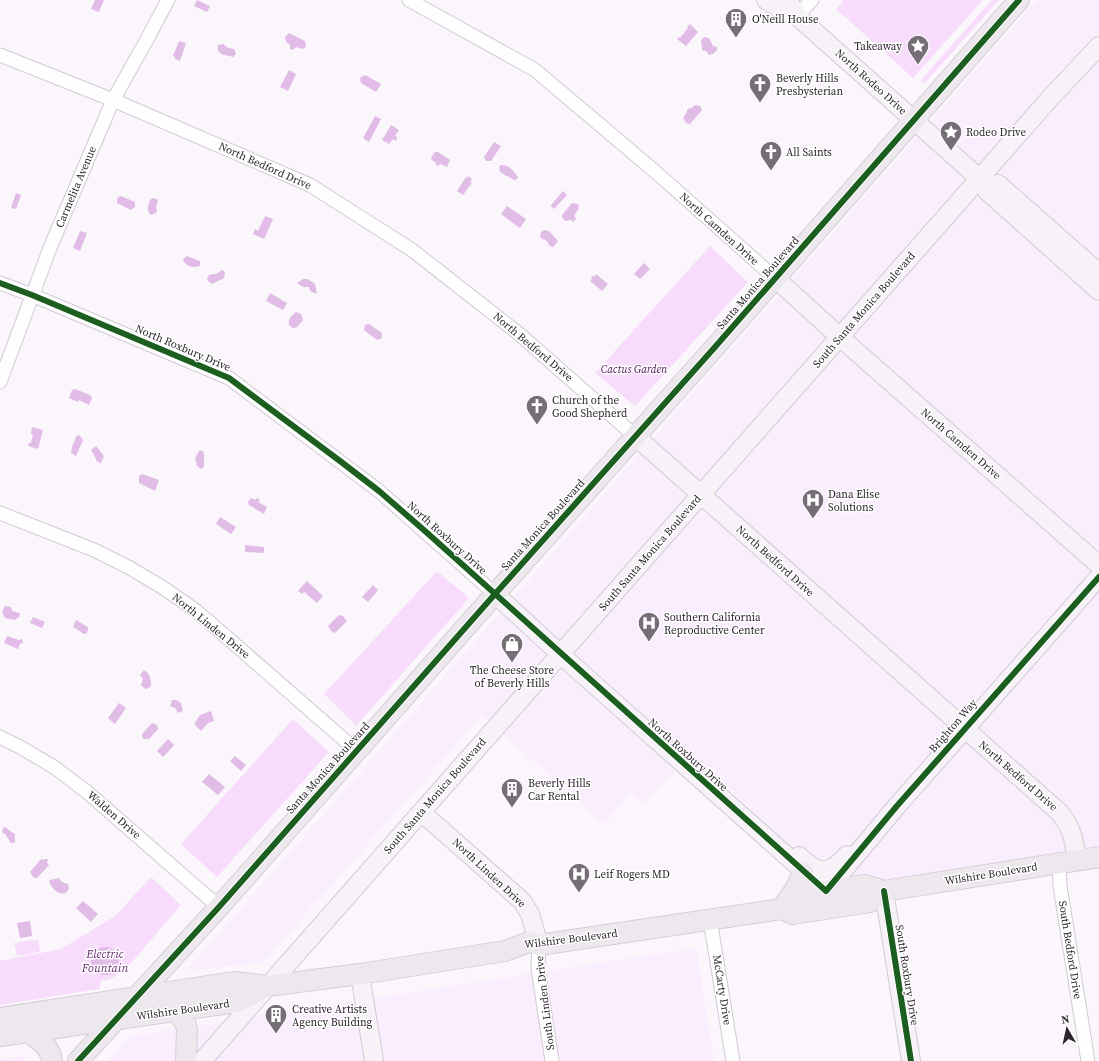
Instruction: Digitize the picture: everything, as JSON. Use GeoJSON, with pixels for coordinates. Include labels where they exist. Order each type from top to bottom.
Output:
{"type":"FeatureCollection","features":[{"type":"Feature","properties":{"kind":"main road","name":"Santa Monica Boulevard"},"geometry":{"type":"LineString","coordinates":[[78,1061],[219,907],[715,347],[1019,0]]}},
{"type":"Feature","properties":{"kind":"main road","name":"Wilshire Boulevard"},"geometry":{"type":"LineString","coordinates":[[0,1018],[234,982],[267,986],[360,974],[505,951],[530,942],[539,945],[782,909],[793,914],[870,902],[884,892],[1099,857]]}},
{"type":"Feature","properties":{"kind":"main road"},"geometry":{"type":"LineString","coordinates":[[782,909],[796,888],[803,872]]}},
{"type":"Feature","properties":{"kind":"main road","name":"Wilshire Boulevard"},"geometry":{"type":"LineString","coordinates":[[782,909],[794,897],[826,891],[866,885],[884,892]]}},
{"type":"Feature","properties":{"kind":"main road","name":"Wilshire Boulevard"},"geometry":{"type":"LineString","coordinates":[[0,1036],[237,1002],[267,986]]}},
{"type":"Feature","properties":{"kind":"main road"},"geometry":{"type":"LineString","coordinates":[[178,1010],[187,1030],[186,1061]]}},
{"type":"Feature","properties":{"kind":"main road"},"geometry":{"type":"LineString","coordinates":[[28,1032],[44,1043],[50,1052],[52,1061]]}},
{"type":"Feature","properties":{"kind":"street","name":"Carmelita Avenue"},"geometry":{"type":"LineString","coordinates":[[0,382],[50,248],[113,100],[168,0]]}},
{"type":"Feature","properties":{"kind":"street","name":"North Camden Drive"},"geometry":{"type":"LineString","coordinates":[[410,0],[535,70],[658,174],[840,337],[1099,565]]}},
{"type":"Feature","properties":{"kind":"street","name":"North Rodeo Drive"},"geometry":{"type":"LineString","coordinates":[[766,0],[780,9],[798,16]]}},
{"type":"Feature","properties":{"kind":"street","name":"North Rodeo Drive"},"geometry":{"type":"LineString","coordinates":[[788,0],[798,16],[980,179],[988,192],[1099,291]]}},
{"type":"Feature","properties":{"kind":"street"},"geometry":{"type":"LineString","coordinates":[[798,16],[812,0]]}},
{"type":"Feature","properties":{"kind":"street","name":"South Santa Monica Boulevard"},"geometry":{"type":"LineString","coordinates":[[202,1061],[1056,91],[1099,46]]}},
{"type":"Feature","properties":{"kind":"street","name":"North Bedford Drive"},"geometry":{"type":"LineString","coordinates":[[0,55],[113,100],[310,185],[412,250],[518,332],[1060,813],[1068,823],[1071,832],[1068,862]]}},
{"type":"Feature","properties":{"kind":"street","name":"North Rodeo Drive"},"geometry":{"type":"LineString","coordinates":[[980,179],[995,182],[1099,273]]}},
{"type":"Feature","properties":{"kind":"street","name":"North Roxbury Drive"},"geometry":{"type":"LineString","coordinates":[[0,283],[229,378],[379,491],[826,891]]}},
{"type":"Feature","properties":{"kind":"street","name":"North Linden Drive"},"geometry":{"type":"LineString","coordinates":[[0,513],[94,550],[130,568],[165,589],[195,610],[224,634],[357,751]]}},
{"type":"Feature","properties":{"kind":"street","name":"Brighton Way"},"geometry":{"type":"LineString","coordinates":[[826,891],[894,809],[1099,577]]}},
{"type":"Feature","properties":{"kind":"street","name":"Walden Drive"},"geometry":{"type":"LineString","coordinates":[[0,737],[54,767],[87,792],[219,907]]}},
{"type":"Feature","properties":{"kind":"street"},"geometry":{"type":"LineString","coordinates":[[771,843],[788,848],[817,869],[826,870],[836,866],[886,812],[894,809]]}},
{"type":"Feature","properties":{"kind":"street","name":"North Linden Drive"},"geometry":{"type":"LineString","coordinates":[[421,812],[522,901],[530,914],[539,945]]}},
{"type":"Feature","properties":{"kind":"street","name":"South Bedford Drive"},"geometry":{"type":"LineString","coordinates":[[1068,862],[1060,886],[1088,1061]]}},
{"type":"Feature","properties":{"kind":"street","name":"South Roxbury Drive"},"geometry":{"type":"LineString","coordinates":[[884,892],[911,1061]]}},
{"type":"Feature","properties":{"kind":"street","name":"McCarty Drive"},"geometry":{"type":"LineString","coordinates":[[710,919],[733,1061]]}},
{"type":"Feature","properties":{"kind":"street","name":"South Linden Drive"},"geometry":{"type":"LineString","coordinates":[[539,945],[538,968],[552,1061]]}},
{"type":"Feature","properties":{"kind":"street"},"geometry":{"type":"LineString","coordinates":[[360,974],[374,1061]]}},
{"type":"Feature","properties":{"kind":"shaded area"},"geometry":{"type":"Polygon","coordinates":[[[1037,0],[1099,0],[1099,846],[884,881],[825,877],[692,755],[644,803],[630,793],[604,824],[482,715],[263,962],[189,971],[188,969],[1037,0]]]}},
{"type":"Feature","properties":{"kind":"shaded area"},"geometry":{"type":"Polygon","coordinates":[[[696,948],[714,1061],[108,1061],[130,1036],[696,948]]]}},
{"type":"Feature","properties":{"kind":"shaded area"},"geometry":{"type":"Polygon","coordinates":[[[23,1056],[26,1061],[0,1061],[0,1059],[23,1056]]]}},
{"type":"Feature","properties":{"kind":"green space"},"geometry":{"type":"Polygon","coordinates":[[[844,0],[983,0],[913,78],[836,9],[844,0]]]}},
{"type":"Feature","properties":{"kind":"green space"},"geometry":{"type":"Polygon","coordinates":[[[992,0],[999,0],[924,84],[921,80],[992,0]]]}},
{"type":"Feature","properties":{"kind":"green space","name":"Cactus Garden"},"geometry":{"type":"Polygon","coordinates":[[[710,246],[748,282],[635,406],[595,373],[710,246]]]}},
{"type":"Feature","properties":{"kind":"green space"},"geometry":{"type":"Polygon","coordinates":[[[437,571],[469,598],[356,726],[324,694],[437,571]]]}},
{"type":"Feature","properties":{"kind":"green space"},"geometry":{"type":"Polygon","coordinates":[[[293,719],[329,752],[217,877],[181,844],[293,719]]]}},
{"type":"Feature","properties":{"kind":"green space"},"geometry":{"type":"Polygon","coordinates":[[[151,877],[181,905],[125,970],[122,969],[113,978],[101,981],[99,989],[0,1005],[0,961],[61,949],[115,916],[151,877]]]}},
{"type":"Feature","properties":{"kind":"green space"},"geometry":{"type":"Polygon","coordinates":[[[38,939],[40,952],[17,956],[14,943],[38,939]]]}},
{"type":"Feature","properties":{"kind":"water"},"geometry":{"type":"Polygon","coordinates":[[[95,0],[104,0],[99,12],[91,9],[95,0]]]}},
{"type":"Feature","properties":{"kind":"water"},"geometry":{"type":"Polygon","coordinates":[[[197,0],[210,6],[207,12],[194,6],[197,0]]]}},
{"type":"Feature","properties":{"kind":"water"},"geometry":{"type":"Polygon","coordinates":[[[690,24],[698,32],[686,46],[677,39],[679,37],[680,38],[690,24]]]}},
{"type":"Feature","properties":{"kind":"water"},"geometry":{"type":"Polygon","coordinates":[[[289,33],[305,41],[306,47],[302,49],[296,47],[293,50],[290,49],[290,45],[286,42],[285,37],[289,33]]]}},
{"type":"Feature","properties":{"kind":"water"},"geometry":{"type":"Polygon","coordinates":[[[704,37],[709,38],[713,46],[717,47],[717,50],[713,54],[709,55],[706,51],[702,50],[701,40],[704,37]]]}},
{"type":"Feature","properties":{"kind":"water"},"geometry":{"type":"Polygon","coordinates":[[[179,41],[186,43],[180,61],[175,59],[173,56],[179,41]]]}},
{"type":"Feature","properties":{"kind":"water"},"geometry":{"type":"Polygon","coordinates":[[[223,44],[228,48],[234,49],[236,54],[233,57],[222,54],[218,51],[218,45],[223,44]]]}},
{"type":"Feature","properties":{"kind":"water"},"geometry":{"type":"Polygon","coordinates":[[[289,70],[296,74],[288,91],[280,87],[289,70]]]}},
{"type":"Feature","properties":{"kind":"water"},"geometry":{"type":"Polygon","coordinates":[[[365,75],[381,84],[376,92],[361,83],[360,78],[365,75]]]}},
{"type":"Feature","properties":{"kind":"water"},"geometry":{"type":"Polygon","coordinates":[[[695,105],[700,106],[702,110],[690,124],[686,123],[683,118],[687,110],[695,105]]]}},
{"type":"Feature","properties":{"kind":"water"},"geometry":{"type":"Polygon","coordinates":[[[375,116],[381,119],[369,142],[363,138],[375,116]]]}},
{"type":"Feature","properties":{"kind":"water"},"geometry":{"type":"Polygon","coordinates":[[[391,125],[399,130],[395,136],[397,137],[396,141],[393,139],[389,144],[382,140],[391,125]]]}},
{"type":"Feature","properties":{"kind":"water"},"geometry":{"type":"Polygon","coordinates":[[[494,142],[501,146],[491,161],[486,161],[484,157],[494,142]]]}},
{"type":"Feature","properties":{"kind":"water"},"geometry":{"type":"Polygon","coordinates":[[[435,152],[438,152],[450,160],[447,167],[440,164],[438,166],[432,160],[431,158],[435,152]]]}},
{"type":"Feature","properties":{"kind":"water"},"geometry":{"type":"Polygon","coordinates":[[[501,165],[507,166],[511,169],[518,177],[517,179],[514,180],[500,172],[499,167],[501,165]]]}},
{"type":"Feature","properties":{"kind":"water"},"geometry":{"type":"Polygon","coordinates":[[[468,176],[472,179],[470,182],[472,183],[463,195],[457,191],[468,176]]]}},
{"type":"Feature","properties":{"kind":"water"},"geometry":{"type":"Polygon","coordinates":[[[563,191],[567,195],[554,209],[551,205],[563,191]]]}},
{"type":"Feature","properties":{"kind":"water"},"geometry":{"type":"Polygon","coordinates":[[[16,193],[21,195],[16,209],[11,208],[16,193]]]}},
{"type":"Feature","properties":{"kind":"water"},"geometry":{"type":"Polygon","coordinates":[[[121,196],[135,202],[135,207],[131,210],[117,203],[117,198],[121,196]]]}},
{"type":"Feature","properties":{"kind":"water"},"geometry":{"type":"Polygon","coordinates":[[[154,198],[158,200],[156,207],[157,212],[151,215],[148,212],[148,205],[151,199],[154,198]]]}},
{"type":"Feature","properties":{"kind":"water"},"geometry":{"type":"Polygon","coordinates":[[[572,203],[578,204],[579,208],[574,216],[576,219],[573,222],[571,220],[565,221],[562,215],[572,203]]]}},
{"type":"Feature","properties":{"kind":"water"},"geometry":{"type":"Polygon","coordinates":[[[507,206],[526,219],[520,228],[501,214],[507,206]]]}},
{"type":"Feature","properties":{"kind":"water"},"geometry":{"type":"Polygon","coordinates":[[[265,216],[273,219],[264,239],[253,234],[255,229],[258,231],[265,216]]]}},
{"type":"Feature","properties":{"kind":"water"},"geometry":{"type":"Polygon","coordinates":[[[544,230],[549,231],[558,241],[553,247],[550,246],[546,240],[540,237],[541,232],[544,230]]]}},
{"type":"Feature","properties":{"kind":"water"},"geometry":{"type":"Polygon","coordinates":[[[80,231],[87,233],[80,251],[73,248],[80,231]]]}},
{"type":"Feature","properties":{"kind":"water"},"geometry":{"type":"Polygon","coordinates":[[[187,256],[200,261],[200,266],[192,267],[184,262],[183,259],[187,256]]]}},
{"type":"Feature","properties":{"kind":"water"},"geometry":{"type":"Polygon","coordinates":[[[644,263],[650,269],[640,279],[634,274],[644,263]]]}},
{"type":"Feature","properties":{"kind":"water"},"geometry":{"type":"Polygon","coordinates":[[[222,270],[225,274],[224,278],[212,284],[207,280],[208,276],[216,274],[222,270]]]}},
{"type":"Feature","properties":{"kind":"water"},"geometry":{"type":"Polygon","coordinates":[[[596,274],[608,284],[602,291],[590,281],[592,279],[591,276],[595,276],[596,274]]]}},
{"type":"Feature","properties":{"kind":"water"},"geometry":{"type":"Polygon","coordinates":[[[303,279],[308,279],[315,284],[317,294],[310,291],[309,287],[303,287],[297,283],[303,279]]]}},
{"type":"Feature","properties":{"kind":"water"},"geometry":{"type":"Polygon","coordinates":[[[270,293],[287,303],[283,310],[266,301],[270,293]]]}},
{"type":"Feature","properties":{"kind":"water"},"geometry":{"type":"Polygon","coordinates":[[[296,312],[301,314],[303,320],[297,327],[293,328],[289,325],[289,319],[296,312]]]}},
{"type":"Feature","properties":{"kind":"water"},"geometry":{"type":"Polygon","coordinates":[[[369,324],[382,333],[382,338],[377,340],[364,330],[365,325],[369,324]]]}},
{"type":"Feature","properties":{"kind":"water"},"geometry":{"type":"Polygon","coordinates":[[[75,389],[90,395],[92,398],[89,405],[79,400],[78,402],[69,398],[72,390],[75,389]]]}},
{"type":"Feature","properties":{"kind":"water"},"geometry":{"type":"Polygon","coordinates":[[[32,427],[43,430],[38,449],[28,446],[29,443],[31,443],[33,435],[31,434],[32,427]]]}},
{"type":"Feature","properties":{"kind":"water"},"geometry":{"type":"Polygon","coordinates":[[[77,435],[83,440],[76,456],[71,453],[77,435]]]}},
{"type":"Feature","properties":{"kind":"water"},"geometry":{"type":"Polygon","coordinates":[[[96,446],[104,456],[101,463],[96,461],[91,450],[96,446]]]}},
{"type":"Feature","properties":{"kind":"water"},"geometry":{"type":"Polygon","coordinates":[[[200,450],[204,452],[204,467],[201,469],[197,466],[195,458],[200,450]]]}},
{"type":"Feature","properties":{"kind":"water"},"geometry":{"type":"Polygon","coordinates":[[[142,474],[159,480],[155,491],[139,483],[139,476],[142,474]]]}},
{"type":"Feature","properties":{"kind":"water"},"geometry":{"type":"Polygon","coordinates":[[[251,498],[255,500],[257,498],[260,500],[258,502],[267,507],[264,514],[249,505],[248,502],[251,498]]]}},
{"type":"Feature","properties":{"kind":"water"},"geometry":{"type":"Polygon","coordinates":[[[220,517],[236,527],[231,534],[216,524],[220,517]]]}},
{"type":"Feature","properties":{"kind":"water"},"geometry":{"type":"Polygon","coordinates":[[[245,545],[264,547],[264,553],[245,552],[245,545]]]}},
{"type":"Feature","properties":{"kind":"water"},"geometry":{"type":"Polygon","coordinates":[[[307,581],[323,596],[317,603],[304,592],[302,594],[298,591],[307,581]]]}},
{"type":"Feature","properties":{"kind":"water"},"geometry":{"type":"Polygon","coordinates":[[[373,585],[378,590],[368,602],[362,597],[373,585]]]}},
{"type":"Feature","properties":{"kind":"water"},"geometry":{"type":"Polygon","coordinates":[[[5,606],[11,607],[12,611],[20,613],[19,617],[15,620],[5,618],[2,612],[5,606]]]}},
{"type":"Feature","properties":{"kind":"water"},"geometry":{"type":"Polygon","coordinates":[[[339,615],[343,616],[347,621],[335,633],[331,631],[328,626],[339,615]]]}},
{"type":"Feature","properties":{"kind":"water"},"geometry":{"type":"Polygon","coordinates":[[[33,617],[45,622],[42,628],[30,623],[33,617]]]}},
{"type":"Feature","properties":{"kind":"water"},"geometry":{"type":"Polygon","coordinates":[[[76,620],[88,627],[86,634],[73,627],[76,620]]]}},
{"type":"Feature","properties":{"kind":"water"},"geometry":{"type":"Polygon","coordinates":[[[7,636],[19,640],[22,639],[23,643],[20,644],[18,649],[4,643],[7,636]]]}},
{"type":"Feature","properties":{"kind":"water"},"geometry":{"type":"Polygon","coordinates":[[[144,670],[150,676],[151,681],[151,686],[147,689],[141,685],[143,679],[140,675],[144,670]]]}},
{"type":"Feature","properties":{"kind":"water"},"geometry":{"type":"Polygon","coordinates":[[[172,700],[176,700],[181,703],[183,711],[178,713],[175,708],[170,706],[172,700]]]}},
{"type":"Feature","properties":{"kind":"water"},"geometry":{"type":"Polygon","coordinates":[[[119,703],[126,708],[115,724],[108,718],[119,703]]]}},
{"type":"Feature","properties":{"kind":"water"},"geometry":{"type":"Polygon","coordinates":[[[211,711],[214,721],[208,723],[201,731],[194,724],[200,715],[211,711]]]}},
{"type":"Feature","properties":{"kind":"water"},"geometry":{"type":"Polygon","coordinates":[[[152,723],[157,725],[158,729],[149,739],[143,739],[142,734],[152,723]]]}},
{"type":"Feature","properties":{"kind":"water"},"geometry":{"type":"Polygon","coordinates":[[[168,739],[174,745],[163,757],[157,751],[168,739]]]}},
{"type":"Feature","properties":{"kind":"water"},"geometry":{"type":"Polygon","coordinates":[[[235,756],[246,765],[241,771],[230,761],[235,756]]]}},
{"type":"Feature","properties":{"kind":"water"},"geometry":{"type":"Polygon","coordinates":[[[209,774],[225,787],[218,795],[202,782],[209,774]]]}},
{"type":"Feature","properties":{"kind":"water"},"geometry":{"type":"Polygon","coordinates":[[[4,827],[15,834],[14,843],[11,843],[3,833],[2,831],[4,827]]]}},
{"type":"Feature","properties":{"kind":"water"},"geometry":{"type":"Polygon","coordinates":[[[41,859],[48,859],[47,863],[49,865],[37,878],[34,878],[30,872],[41,859]]]}},
{"type":"Feature","properties":{"kind":"water"},"geometry":{"type":"Polygon","coordinates":[[[59,878],[62,882],[68,884],[69,888],[67,892],[61,893],[52,888],[49,881],[59,878]]]}},
{"type":"Feature","properties":{"kind":"water"},"geometry":{"type":"Polygon","coordinates":[[[83,901],[98,914],[91,922],[76,908],[83,901]]]}},
{"type":"Feature","properties":{"kind":"water"},"geometry":{"type":"Polygon","coordinates":[[[30,921],[32,936],[20,938],[17,923],[30,921]]]}},
{"type":"Feature","properties":{"kind":"water","name":"Electric Fountain"},"geometry":{"type":"Polygon","coordinates":[[[105,947],[115,951],[119,961],[115,971],[105,975],[95,971],[91,961],[95,951],[105,947]]]}},
{"type":"Feature","properties":{"kind":"cycle path"},"geometry":{"type":"LineString","coordinates":[[78,1061],[219,907],[715,347],[1019,0]]}},
{"type":"Feature","properties":{"kind":"cycle path"},"geometry":{"type":"LineString","coordinates":[[0,283],[229,378],[379,491],[826,891],[896,807],[1099,577]]}},
{"type":"Feature","properties":{"kind":"cycle path"},"geometry":{"type":"LineString","coordinates":[[884,891],[911,1061]]}},
{"type":"Feature","properties":{"kind":"place","name":"O'Neill House"},"geometry":{"type":"Point","coordinates":[736,38]}},
{"type":"Feature","properties":{"kind":"place","name":"Takeaway"},"geometry":{"type":"Point","coordinates":[918,66]}},
{"type":"Feature","properties":{"kind":"place","name":"Beverly Hills Presbysterian"},"geometry":{"type":"Point","coordinates":[760,104]}},
{"type":"Feature","properties":{"kind":"place","name":"Rodeo Drive"},"geometry":{"type":"Point","coordinates":[951,152]}},
{"type":"Feature","properties":{"kind":"place","name":"All Saints"},"geometry":{"type":"Point","coordinates":[771,172]}},
{"type":"Feature","properties":{"kind":"place","name":"Church of the Good Shepherd"},"geometry":{"type":"Point","coordinates":[537,426]}},
{"type":"Feature","properties":{"kind":"place","name":"Dana Elise Solutions"},"geometry":{"type":"Point","coordinates":[813,520]}},
{"type":"Feature","properties":{"kind":"place","name":"Southern California Reproductive Center"},"geometry":{"type":"Point","coordinates":[649,642]}},
{"type":"Feature","properties":{"kind":"place","name":"The Cheese Store of Beverly Hills"},"geometry":{"type":"Point","coordinates":[512,664]}},
{"type":"Feature","properties":{"kind":"place","name":"Beverly Hills Car Rental"},"geometry":{"type":"Point","coordinates":[512,808]}},
{"type":"Feature","properties":{"kind":"place","name":"Leif Rogers MD"},"geometry":{"type":"Point","coordinates":[579,894]}},
{"type":"Feature","properties":{"kind":"place","name":"Creative Artists Agency Building"},"geometry":{"type":"Point","coordinates":[276,1034]}}]}
